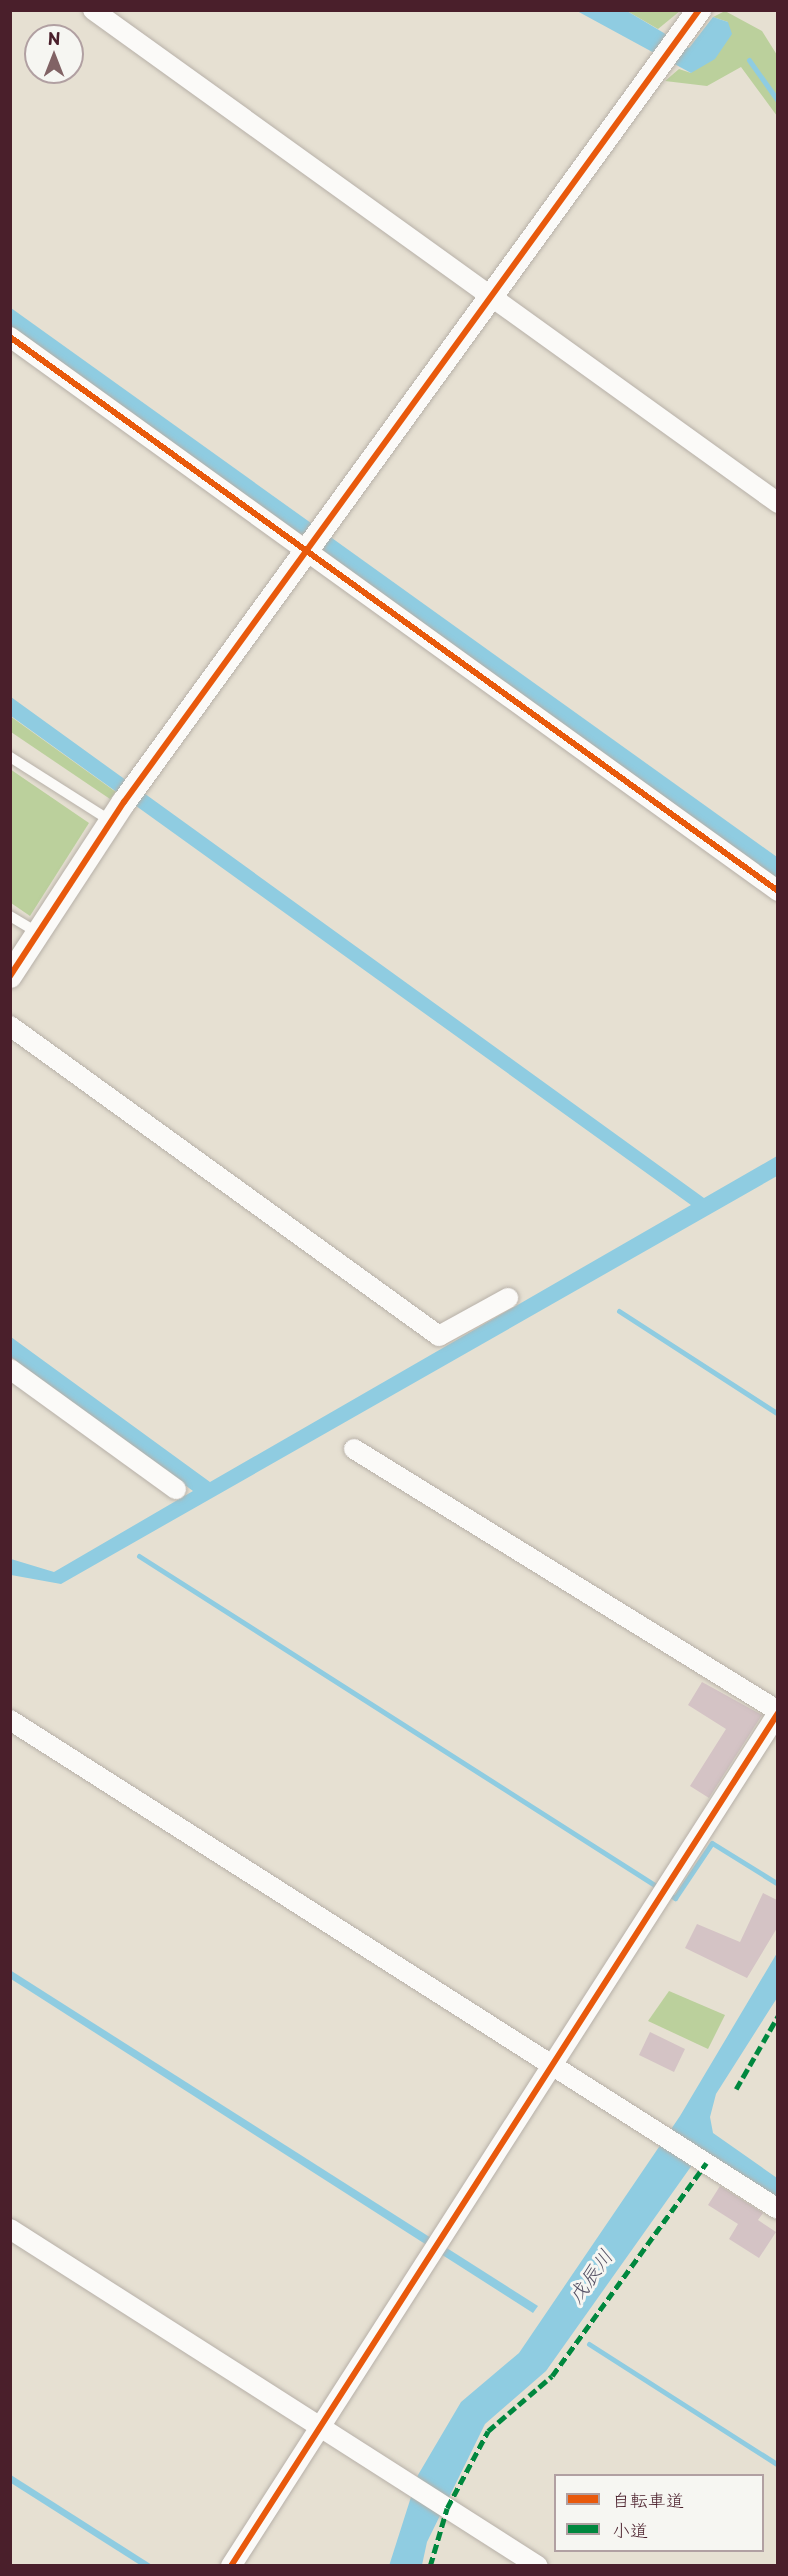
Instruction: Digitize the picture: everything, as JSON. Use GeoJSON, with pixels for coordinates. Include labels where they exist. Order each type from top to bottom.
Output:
{"type":"FeatureCollection","features":[{"type":"Feature","properties":{"kind":"street"},"geometry":{"type":"LineString","coordinates":[[93,10],[777,503]]}},
{"type":"Feature","properties":{"kind":"street"},"geometry":{"type":"LineString","coordinates":[[10,976],[124,802],[658,63],[699,10]]}},
{"type":"Feature","properties":{"kind":"street"},"geometry":{"type":"LineString","coordinates":[[10,337],[777,891]]}},
{"type":"Feature","properties":{"kind":"street"},"geometry":{"type":"LineString","coordinates":[[10,1026],[439,1336],[508,1298]]}},
{"type":"Feature","properties":{"kind":"street"},"geometry":{"type":"LineString","coordinates":[[10,1370],[176,1489]]}},
{"type":"Feature","properties":{"kind":"street"},"geometry":{"type":"LineString","coordinates":[[231,2565],[777,1712],[354,1449]]}},
{"type":"Feature","properties":{"kind":"street"},"geometry":{"type":"LineString","coordinates":[[10,1720],[777,2209]]}},
{"type":"Feature","properties":{"kind":"street"},"geometry":{"type":"LineString","coordinates":[[10,2229],[538,2565]]}},
{"type":"Feature","properties":{"kind":"lane"},"geometry":{"type":"LineString","coordinates":[[10,758],[124,802]]}},
{"type":"Feature","properties":{"kind":"lane"},"geometry":{"type":"LineString","coordinates":[[10,916],[38,933]]}},
{"type":"Feature","properties":{"kind":"green space"},"geometry":{"type":"Polygon","coordinates":[[[627,11],[680,11],[658,29],[627,11]]]}},
{"type":"Feature","properties":{"kind":"green space"},"geometry":{"type":"Polygon","coordinates":[[[725,11],[762,31],[777,55],[777,116],[741,67],[707,86],[665,81],[679,69],[691,73],[728,22],[713,17],[725,11]]]}},
{"type":"Feature","properties":{"kind":"green space"},"geometry":{"type":"Polygon","coordinates":[[[10,716],[116,792],[110,799],[11,732],[10,716]]]}},
{"type":"Feature","properties":{"kind":"green space"},"geometry":{"type":"Polygon","coordinates":[[[10,769],[89,823],[30,916],[11,903],[10,769]]]}},
{"type":"Feature","properties":{"kind":"green space"},"geometry":{"type":"Polygon","coordinates":[[[669,1991],[725,2015],[708,2049],[648,2021],[669,1991]]]}},
{"type":"Feature","properties":{"kind":"water"},"geometry":{"type":"Polygon","coordinates":[[[577,11],[627,11],[689,48],[713,17],[728,22],[732,34],[715,59],[691,73],[577,11]]]}},
{"type":"Feature","properties":{"kind":"water"},"geometry":{"type":"Polygon","coordinates":[[[11,308],[777,857],[777,882],[11,329],[11,308]]]}},
{"type":"Feature","properties":{"kind":"water"},"geometry":{"type":"Polygon","coordinates":[[[11,697],[704,1198],[777,1156],[777,1176],[61,1584],[11,1575],[11,1559],[54,1572],[193,1491],[11,1357],[11,1337],[210,1482],[691,1205],[11,716],[11,697]]]}},
{"type":"Feature","properties":{"kind":"water","name":"戊辰川"},"geometry":{"type":"Polygon","coordinates":[[[777,1953],[777,1998],[716,2094],[710,2117],[713,2133],[777,2178],[777,2201],[702,2151],[546,2371],[485,2424],[427,2542],[422,2565],[389,2566],[418,2475],[461,2402],[519,2353],[680,2116],[777,1953]]]}},
{"type":"Feature","properties":{"kind":"water"},"geometry":{"type":"Polygon","coordinates":[[[10,1970],[538,2306],[533,2313],[11,1979],[10,1970]]]}},
{"type":"Feature","properties":{"kind":"water"},"geometry":{"type":"Polygon","coordinates":[[[11,2475],[152,2565],[140,2565],[11,2483],[11,2475]]]}},
{"type":"Feature","properties":{"kind":"building"},"geometry":{"type":"Polygon","coordinates":[[[702,1682],[762,1715],[709,1798],[690,1786],[726,1729],[688,1705],[702,1682]]]}},
{"type":"Feature","properties":{"kind":"building"},"geometry":{"type":"Polygon","coordinates":[[[763,1893],[777,1900],[777,1928],[747,1978],[685,1948],[697,1924],[740,1942],[763,1893]]]}},
{"type":"Feature","properties":{"kind":"building"},"geometry":{"type":"Polygon","coordinates":[[[650,2032],[685,2049],[674,2072],[639,2055],[650,2032]]]}},
{"type":"Feature","properties":{"kind":"building"},"geometry":{"type":"Polygon","coordinates":[[[720,2186],[763,2213],[758,2220],[776,2232],[759,2258],[729,2239],[738,2224],[708,2205],[720,2186]]]}},
{"type":"Feature","properties":{"kind":"waterway"},"geometry":{"type":"LineString","coordinates":[[749,60],[778,101]]}},
{"type":"Feature","properties":{"kind":"waterway"},"geometry":{"type":"LineString","coordinates":[[619,1311],[778,1414]]}},
{"type":"Feature","properties":{"kind":"waterway"},"geometry":{"type":"LineString","coordinates":[[139,1556],[675,1898],[712,1843],[778,1884]]}},
{"type":"Feature","properties":{"kind":"waterway"},"geometry":{"type":"LineString","coordinates":[[589,2344],[778,2465]]}},
{"type":"Feature","properties":{"kind":"marked path"},"geometry":{"type":"LineString","coordinates":[[736,2089],[778,2016]]}},
{"type":"Feature","properties":{"kind":"marked path"},"geometry":{"type":"LineString","coordinates":[[430,2566],[447,2508],[488,2431],[552,2376],[706,2163]]}},
{"type":"Feature","properties":{"kind":"cycle path"},"geometry":{"type":"LineString","coordinates":[[10,976],[124,802],[699,10]]}},
{"type":"Feature","properties":{"kind":"cycle path"},"geometry":{"type":"LineString","coordinates":[[10,337],[778,891]]}},
{"type":"Feature","properties":{"kind":"cycle path"},"geometry":{"type":"LineString","coordinates":[[231,2566],[778,1713]]}}]}
